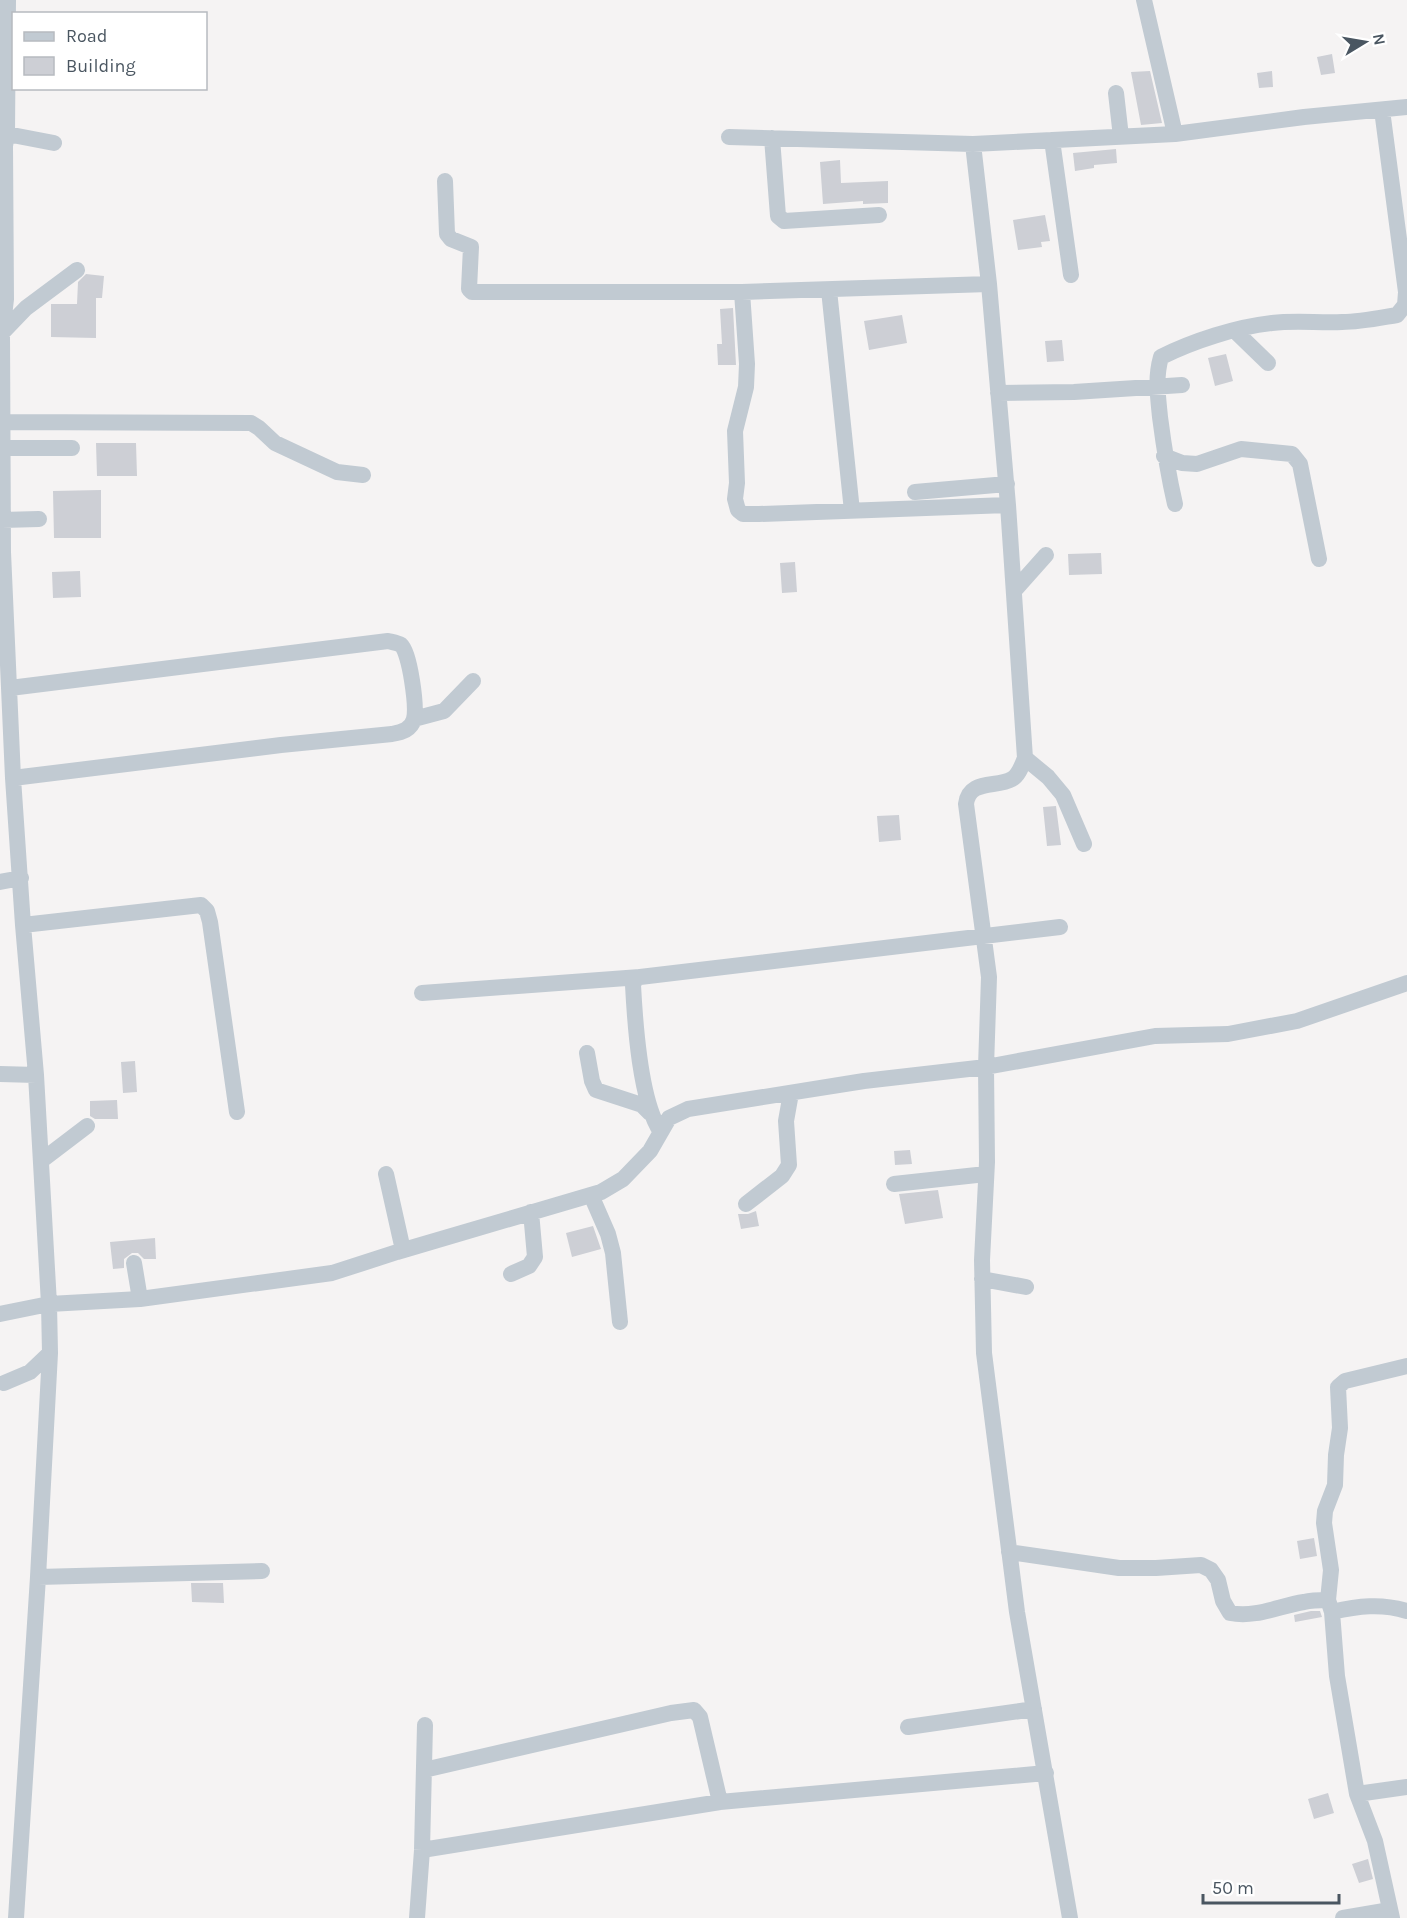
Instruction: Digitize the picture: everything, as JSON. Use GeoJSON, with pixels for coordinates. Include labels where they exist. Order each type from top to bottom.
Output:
{"type":"FeatureCollection","features":[{"type":"Feature","properties":{"kind":"street"},"geometry":{"type":"LineString","coordinates":[[8,0],[3,116],[1,385],[2,520],[9,688],[5,708],[13,778],[36,1075],[50,1353],[16,1918]]}},
{"type":"Feature","properties":{"kind":"street"},"geometry":{"type":"LineString","coordinates":[[1144,0],[1175,134]]}},
{"type":"Feature","properties":{"kind":"street"},"geometry":{"type":"LineString","coordinates":[[1116,93],[1121,137]]}},
{"type":"Feature","properties":{"kind":"street"},"geometry":{"type":"LineString","coordinates":[[729,137],[973,144],[1175,134],[1304,117],[1407,107]]}},
{"type":"Feature","properties":{"kind":"street"},"geometry":{"type":"LineString","coordinates":[[1175,504],[1164,456],[1157,387],[1156,372],[1161,357],[1188,344],[1270,323],[1367,320],[1397,315],[1405,306],[1406,292],[1382,110]]}},
{"type":"Feature","properties":{"kind":"street"},"geometry":{"type":"LineString","coordinates":[[772,138],[778,216],[784,221],[879,215]]}},
{"type":"Feature","properties":{"kind":"street"},"geometry":{"type":"LineString","coordinates":[[1052,140],[1071,275]]}},
{"type":"Feature","properties":{"kind":"street"},"geometry":{"type":"LineString","coordinates":[[4,142],[54,142]]}},
{"type":"Feature","properties":{"kind":"street"},"geometry":{"type":"LineString","coordinates":[[973,144],[1008,505],[1025,758],[1020,771],[1013,778],[973,789],[967,796],[966,804],[989,977],[982,1279],[984,1353],[1009,1552],[1070,1918]]}},
{"type":"Feature","properties":{"kind":"street"},"geometry":{"type":"LineString","coordinates":[[445,181],[447,234],[451,239],[468,244],[472,249],[469,289],[472,292],[742,292],[988,284]]}},
{"type":"Feature","properties":{"kind":"street"},"geometry":{"type":"LineString","coordinates":[[2,333],[26,308],[77,270]]}},
{"type":"Feature","properties":{"kind":"street"},"geometry":{"type":"LineString","coordinates":[[829,290],[852,511]]}},
{"type":"Feature","properties":{"kind":"street"},"geometry":{"type":"LineString","coordinates":[[742,292],[747,364],[746,387],[735,430],[737,483],[735,500],[738,510],[743,514],[1008,505]]}},
{"type":"Feature","properties":{"kind":"street"},"geometry":{"type":"LineString","coordinates":[[1234,331],[1268,363]]}},
{"type":"Feature","properties":{"kind":"street"},"geometry":{"type":"LineString","coordinates":[[998,393],[1074,392],[1182,385]]}},
{"type":"Feature","properties":{"kind":"street"},"geometry":{"type":"LineString","coordinates":[[2,422],[250,423],[260,428],[275,442],[337,472],[363,475]]}},
{"type":"Feature","properties":{"kind":"street"},"geometry":{"type":"LineString","coordinates":[[2,448],[72,448]]}},
{"type":"Feature","properties":{"kind":"street"},"geometry":{"type":"LineString","coordinates":[[1164,456],[1182,463],[1197,464],[1240,449],[1292,454],[1299,464],[1319,559]]}},
{"type":"Feature","properties":{"kind":"street"},"geometry":{"type":"LineString","coordinates":[[915,492],[1006,484]]}},
{"type":"Feature","properties":{"kind":"street"},"geometry":{"type":"LineString","coordinates":[[2,520],[39,519]]}},
{"type":"Feature","properties":{"kind":"street"},"geometry":{"type":"LineString","coordinates":[[1014,591],[1046,555]]}},
{"type":"Feature","properties":{"kind":"street"},"geometry":{"type":"LineString","coordinates":[[9,688],[388,641],[404,647],[410,665],[414,719],[405,732],[392,734],[13,778]]}},
{"type":"Feature","properties":{"kind":"street"},"geometry":{"type":"LineString","coordinates":[[414,719],[444,711],[473,681]]}},
{"type":"Feature","properties":{"kind":"street"},"geometry":{"type":"LineString","coordinates":[[1025,758],[1048,777],[1063,795],[1084,844]]}},
{"type":"Feature","properties":{"kind":"street"},"geometry":{"type":"LineString","coordinates":[[0,882],[21,878]]}},
{"type":"Feature","properties":{"kind":"street"},"geometry":{"type":"LineString","coordinates":[[23,925],[201,905],[207,911],[210,922],[237,1112]]}},
{"type":"Feature","properties":{"kind":"street"},"geometry":{"type":"LineString","coordinates":[[422,993],[639,976],[1060,927]]}},
{"type":"Feature","properties":{"kind":"street"},"geometry":{"type":"LineString","coordinates":[[639,976],[633,985],[634,999],[643,1085],[650,1113]]}},
{"type":"Feature","properties":{"kind":"street"},"geometry":{"type":"LineString","coordinates":[[0,1314],[49,1304],[140,1299],[333,1273],[403,1250],[602,1192],[623,1179],[650,1151],[669,1118],[688,1108],[864,1081],[986,1067],[1155,1036],[1228,1034],[1297,1021],[1407,983]]}},
{"type":"Feature","properties":{"kind":"street"},"geometry":{"type":"LineString","coordinates":[[587,1053],[596,1090],[642,1105],[650,1113],[661,1132]]}},
{"type":"Feature","properties":{"kind":"street"},"geometry":{"type":"LineString","coordinates":[[0,1074],[36,1075]]}},
{"type":"Feature","properties":{"kind":"street"},"geometry":{"type":"LineString","coordinates":[[746,1204],[783,1176],[789,1165],[786,1121],[790,1093]]}},
{"type":"Feature","properties":{"kind":"street"},"geometry":{"type":"LineString","coordinates":[[41,1161],[87,1126]]}},
{"type":"Feature","properties":{"kind":"street"},"geometry":{"type":"LineString","coordinates":[[386,1174],[403,1250]]}},
{"type":"Feature","properties":{"kind":"street"},"geometry":{"type":"LineString","coordinates":[[894,1184],[986,1174]]}},
{"type":"Feature","properties":{"kind":"street"},"geometry":{"type":"LineString","coordinates":[[591,1195],[608,1234],[613,1253],[620,1322]]}},
{"type":"Feature","properties":{"kind":"street"},"geometry":{"type":"LineString","coordinates":[[511,1274],[529,1266],[535,1257],[531,1212]]}},
{"type":"Feature","properties":{"kind":"street"},"geometry":{"type":"LineString","coordinates":[[134,1263],[140,1299]]}},
{"type":"Feature","properties":{"kind":"street"},"geometry":{"type":"LineString","coordinates":[[982,1279],[1026,1287]]}},
{"type":"Feature","properties":{"kind":"street"},"geometry":{"type":"LineString","coordinates":[[4,1383],[30,1372],[50,1353]]}},
{"type":"Feature","properties":{"kind":"street"},"geometry":{"type":"LineString","coordinates":[[1343,1918],[1391,1914],[1375,1841],[1357,1794],[1338,1676],[1330,1606],[1331,1570],[1324,1523],[1325,1511],[1335,1485],[1336,1455],[1341,1428],[1338,1387],[1345,1381],[1407,1366]]}},
{"type":"Feature","properties":{"kind":"street"},"geometry":{"type":"LineString","coordinates":[[1009,1552],[1119,1568],[1156,1569],[1201,1565],[1211,1570],[1218,1580],[1223,1601],[1230,1613],[1243,1615],[1271,1611],[1304,1602],[1330,1606],[1397,1608],[1407,1611]]}},
{"type":"Feature","properties":{"kind":"street"},"geometry":{"type":"LineString","coordinates":[[38,1577],[262,1571]]}},
{"type":"Feature","properties":{"kind":"street"},"geometry":{"type":"LineString","coordinates":[[908,1727],[1035,1709]]}},
{"type":"Feature","properties":{"kind":"street"},"geometry":{"type":"LineString","coordinates":[[424,1770],[671,1713],[694,1710],[700,1717],[720,1802]]}},
{"type":"Feature","properties":{"kind":"street"},"geometry":{"type":"LineString","coordinates":[[417,1918],[422,1850],[424,1725]]}},
{"type":"Feature","properties":{"kind":"street"},"geometry":{"type":"LineString","coordinates":[[422,1850],[720,1802],[1046,1773]]}},
{"type":"Feature","properties":{"kind":"street"},"geometry":{"type":"LineString","coordinates":[[1357,1794],[1407,1787]]}},
{"type":"Feature","properties":{"kind":"building"},"geometry":{"type":"Polygon","coordinates":[[[1332,54],[1335,73],[1321,75],[1317,57],[1332,54]]]}},
{"type":"Feature","properties":{"kind":"building"},"geometry":{"type":"Polygon","coordinates":[[[1150,71],[1162,123],[1141,125],[1131,72],[1150,71]]]}},
{"type":"Feature","properties":{"kind":"building"},"geometry":{"type":"Polygon","coordinates":[[[1272,71],[1273,87],[1259,88],[1257,73],[1272,71]]]}},
{"type":"Feature","properties":{"kind":"building"},"geometry":{"type":"Polygon","coordinates":[[[1116,149],[1117,163],[1094,165],[1094,168],[1075,171],[1073,153],[1116,149]]]}},
{"type":"Feature","properties":{"kind":"building"},"geometry":{"type":"Polygon","coordinates":[[[840,160],[841,183],[888,181],[888,203],[863,204],[863,201],[823,204],[820,162],[840,160]]]}},
{"type":"Feature","properties":{"kind":"building"},"geometry":{"type":"Polygon","coordinates":[[[1045,215],[1050,241],[1041,242],[1042,247],[1018,250],[1013,220],[1045,215]]]}},
{"type":"Feature","properties":{"kind":"building"},"geometry":{"type":"Polygon","coordinates":[[[86,274],[104,276],[102,298],[96,298],[96,338],[51,337],[51,304],[77,304],[78,282],[86,274]]]}},
{"type":"Feature","properties":{"kind":"building"},"geometry":{"type":"Polygon","coordinates":[[[733,308],[736,365],[718,365],[717,344],[722,344],[720,309],[733,308]]]}},
{"type":"Feature","properties":{"kind":"building"},"geometry":{"type":"Polygon","coordinates":[[[902,315],[907,343],[869,350],[864,321],[902,315]]]}},
{"type":"Feature","properties":{"kind":"building"},"geometry":{"type":"Polygon","coordinates":[[[1062,340],[1064,361],[1047,362],[1045,341],[1062,340]]]}},
{"type":"Feature","properties":{"kind":"building"},"geometry":{"type":"Polygon","coordinates":[[[1226,354],[1233,381],[1215,386],[1208,358],[1226,354]]]}},
{"type":"Feature","properties":{"kind":"building"},"geometry":{"type":"Polygon","coordinates":[[[96,443],[136,443],[137,476],[97,476],[96,443]]]}},
{"type":"Feature","properties":{"kind":"building"},"geometry":{"type":"Polygon","coordinates":[[[101,490],[101,538],[54,538],[53,491],[101,490]]]}},
{"type":"Feature","properties":{"kind":"building"},"geometry":{"type":"Polygon","coordinates":[[[1101,553],[1102,574],[1069,575],[1068,554],[1101,553]]]}},
{"type":"Feature","properties":{"kind":"building"},"geometry":{"type":"Polygon","coordinates":[[[795,562],[797,592],[782,593],[780,563],[795,562]]]}},
{"type":"Feature","properties":{"kind":"building"},"geometry":{"type":"Polygon","coordinates":[[[80,571],[81,597],[53,598],[52,572],[80,571]]]}},
{"type":"Feature","properties":{"kind":"building"},"geometry":{"type":"Polygon","coordinates":[[[1056,806],[1061,845],[1047,846],[1043,807],[1056,806]]]}},
{"type":"Feature","properties":{"kind":"building"},"geometry":{"type":"Polygon","coordinates":[[[899,815],[901,840],[879,842],[877,816],[899,815]]]}},
{"type":"Feature","properties":{"kind":"building"},"geometry":{"type":"Polygon","coordinates":[[[135,1061],[137,1092],[123,1093],[121,1062],[135,1061]]]}},
{"type":"Feature","properties":{"kind":"building"},"geometry":{"type":"Polygon","coordinates":[[[117,1100],[118,1119],[95,1119],[90,1116],[90,1101],[117,1100]]]}},
{"type":"Feature","properties":{"kind":"building"},"geometry":{"type":"Polygon","coordinates":[[[910,1150],[912,1164],[895,1165],[894,1151],[910,1150]]]}},
{"type":"Feature","properties":{"kind":"building"},"geometry":{"type":"Polygon","coordinates":[[[938,1190],[943,1218],[905,1224],[899,1194],[938,1190]]]}},
{"type":"Feature","properties":{"kind":"building"},"geometry":{"type":"Polygon","coordinates":[[[756,1211],[759,1226],[741,1229],[738,1214],[756,1211]]]}},
{"type":"Feature","properties":{"kind":"building"},"geometry":{"type":"Polygon","coordinates":[[[593,1226],[601,1249],[572,1257],[566,1233],[593,1226]]]}},
{"type":"Feature","properties":{"kind":"building"},"geometry":{"type":"Polygon","coordinates":[[[155,1238],[156,1259],[144,1259],[138,1253],[132,1253],[124,1259],[124,1268],[113,1269],[110,1242],[155,1238]]]}},
{"type":"Feature","properties":{"kind":"building"},"geometry":{"type":"Polygon","coordinates":[[[1314,1538],[1317,1556],[1300,1559],[1297,1541],[1314,1538]]]}},
{"type":"Feature","properties":{"kind":"building"},"geometry":{"type":"Polygon","coordinates":[[[191,1583],[223,1583],[224,1603],[192,1602],[191,1583]]]}},
{"type":"Feature","properties":{"kind":"building"},"geometry":{"type":"Polygon","coordinates":[[[1320,1611],[1322,1617],[1295,1622],[1294,1615],[1320,1611]]]}},
{"type":"Feature","properties":{"kind":"building"},"geometry":{"type":"Polygon","coordinates":[[[1328,1793],[1334,1813],[1314,1819],[1308,1799],[1328,1793]]]}},
{"type":"Feature","properties":{"kind":"building"},"geometry":{"type":"Polygon","coordinates":[[[1368,1859],[1373,1879],[1359,1883],[1352,1864],[1368,1859]]]}}]}
